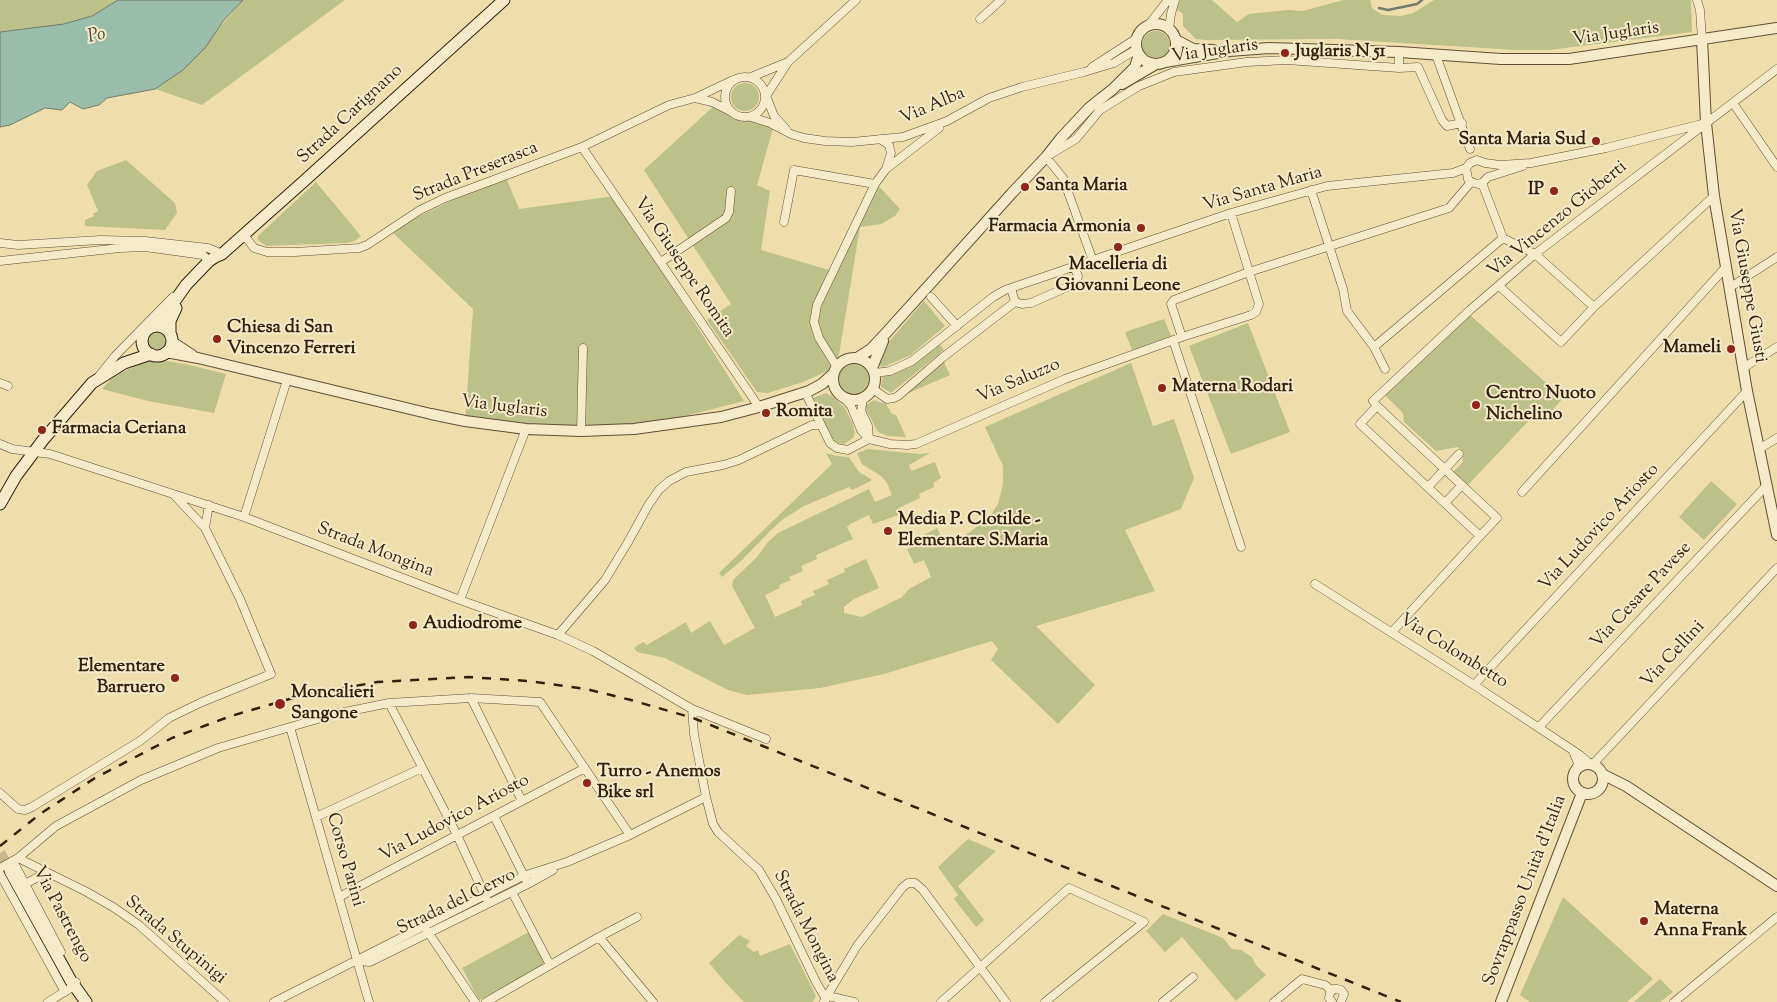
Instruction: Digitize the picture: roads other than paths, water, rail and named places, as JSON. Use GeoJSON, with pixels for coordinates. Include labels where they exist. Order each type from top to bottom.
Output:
{"type":"FeatureCollection","features":[{"type":"Feature","properties":{"kind":"main road","name":"Strada Carignano"},"geometry":{"type":"LineString","coordinates":[[157,326],[179,294],[209,261],[222,254],[244,235],[504,0]]}},
{"type":"Feature","properties":{"kind":"main road","name":"Strada Carignano"},"geometry":{"type":"LineString","coordinates":[[169,343],[170,321],[176,308],[192,287],[218,262],[222,254]]}},
{"type":"Feature","properties":{"kind":"main road"},"geometry":{"type":"LineString","coordinates":[[157,326],[163,327],[169,343],[158,355],[151,354],[144,348],[142,341],[146,330],[157,326]]}},
{"type":"Feature","properties":{"kind":"main road","name":"Strada Carignano"},"geometry":{"type":"LineString","coordinates":[[124,362],[142,341]]}},
{"type":"Feature","properties":{"kind":"main road","name":"Strada Carignano"},"geometry":{"type":"LineString","coordinates":[[0,504],[16,476],[35,451],[66,412],[97,379],[124,362],[151,354]]}},
{"type":"Feature","properties":{"kind":"main road","name":"Via Pastrengo"},"geometry":{"type":"LineString","coordinates":[[8,867],[75,1002]]}},
{"type":"Feature","properties":{"kind":"main road","name":"Via Pastrengo"},"geometry":{"type":"LineString","coordinates":[[69,989],[86,1002]]}},
{"type":"Feature","properties":{"kind":"street"},"geometry":{"type":"LineString","coordinates":[[695,98],[712,102],[736,115],[751,117],[762,109],[766,96],[788,62],[856,0]]}},
{"type":"Feature","properties":{"kind":"street"},"geometry":{"type":"LineString","coordinates":[[980,19],[1001,0]]}},
{"type":"Feature","properties":{"kind":"street"},"geometry":{"type":"LineString","coordinates":[[1147,27],[1159,24],[1170,30],[1176,40],[1174,53],[1160,63],[1146,61],[1138,51],[1137,38],[1168,0]]}},
{"type":"Feature","properties":{"kind":"street"},"geometry":{"type":"LineString","coordinates":[[1170,30],[1171,14],[1175,0]]}},
{"type":"Feature","properties":{"kind":"street"},"geometry":{"type":"LineString","coordinates":[[1697,0],[1700,10],[1702,39]]}},
{"type":"Feature","properties":{"kind":"street","name":"Via Juglaris"},"geometry":{"type":"LineString","coordinates":[[1113,89],[1160,63],[1229,51],[1269,48],[1399,52],[1501,59],[1569,59],[1777,28]]}},
{"type":"Feature","properties":{"kind":"street","name":"Via Alba"},"geometry":{"type":"LineString","coordinates":[[1084,72],[1137,38]]}},
{"type":"Feature","properties":{"kind":"street","name":"Via Giuseppe Giusti"},"geometry":{"type":"LineString","coordinates":[[1702,39],[1706,123],[1714,196],[1747,391],[1777,535]]}},
{"type":"Feature","properties":{"kind":"street","name":"Via Juglaris"},"geometry":{"type":"LineString","coordinates":[[1176,40],[1193,49],[1229,51]]}},
{"type":"Feature","properties":{"kind":"street","name":"Via Juglaris"},"geometry":{"type":"LineString","coordinates":[[857,358],[871,349],[886,333],[1089,108],[1113,89],[1135,67],[1138,51]]}},
{"type":"Feature","properties":{"kind":"street","name":"Via Alba"},"geometry":{"type":"LineString","coordinates":[[751,117],[770,123],[791,134],[825,141],[852,142],[903,137],[948,121],[989,98],[1022,87],[1114,63],[1138,51]]}},
{"type":"Feature","properties":{"kind":"street"},"geometry":{"type":"LineString","coordinates":[[1399,52],[1399,68]]}},
{"type":"Feature","properties":{"kind":"street"},"geometry":{"type":"LineString","coordinates":[[1182,337],[1171,304],[1174,300],[1249,272],[1449,208],[1471,182],[1466,176],[1470,149],[1436,54]]}},
{"type":"Feature","properties":{"kind":"street","name":"Via Juglaris"},"geometry":{"type":"LineString","coordinates":[[1046,157],[1076,140],[1100,110],[1139,86],[1174,72],[1239,63],[1287,60],[1399,68],[1418,67],[1442,120],[1447,126],[1462,123]]}},
{"type":"Feature","properties":{"kind":"street"},"geometry":{"type":"LineString","coordinates":[[752,77],[788,62]]}},
{"type":"Feature","properties":{"kind":"street","name":"Via Vincenzo Gioberti"},"geometry":{"type":"LineString","coordinates":[[1377,406],[1373,401],[1470,310],[1535,254],[1777,69]]}},
{"type":"Feature","properties":{"kind":"street"},"geometry":{"type":"LineString","coordinates":[[730,111],[726,105],[725,91],[733,80],[742,76],[752,77],[764,88],[774,116],[791,134]]}},
{"type":"Feature","properties":{"kind":"street","name":"Strada Preserasca"},"geometry":{"type":"LineString","coordinates":[[244,235],[254,248],[267,252],[355,249],[367,245],[420,210],[445,198],[582,146],[669,104],[695,98],[733,80]]}},
{"type":"Feature","properties":{"kind":"street"},"geometry":{"type":"LineString","coordinates":[[1733,104],[1776,165]]}},
{"type":"Feature","properties":{"kind":"street"},"geometry":{"type":"LineString","coordinates":[[835,370],[819,338],[814,322],[817,305],[875,184],[886,169],[948,121]]}},
{"type":"Feature","properties":{"kind":"street","name":"Via Santa Maria"},"geometry":{"type":"LineString","coordinates":[[874,370],[890,371],[912,361],[993,297],[1011,288],[1231,213],[1328,186],[1453,174],[1477,160],[1500,165],[1532,163],[1606,148],[1706,123]]}},
{"type":"Feature","properties":{"kind":"street"},"geometry":{"type":"LineString","coordinates":[[903,137],[908,142],[909,148],[906,153]]}},
{"type":"Feature","properties":{"kind":"street"},"geometry":{"type":"LineString","coordinates":[[880,139],[890,145],[891,153],[886,169]]}},
{"type":"Feature","properties":{"kind":"street","name":"Via Giuseppe Romita"},"geometry":{"type":"LineString","coordinates":[[582,146],[759,407]]}},
{"type":"Feature","properties":{"kind":"street"},"geometry":{"type":"LineString","coordinates":[[1470,149],[1484,162],[1489,170],[1485,180],[1503,238],[1535,254],[1594,307]]}},
{"type":"Feature","properties":{"kind":"street"},"geometry":{"type":"LineString","coordinates":[[1046,157],[1063,178],[1093,261]]}},
{"type":"Feature","properties":{"kind":"street","name":"Via Santa Maria"},"geometry":{"type":"LineString","coordinates":[[1471,182],[1478,184],[1532,163]]}},
{"type":"Feature","properties":{"kind":"street"},"geometry":{"type":"LineString","coordinates":[[784,222],[794,170],[875,184]]}},
{"type":"Feature","properties":{"kind":"street"},"geometry":{"type":"LineString","coordinates":[[1311,190],[1343,289],[1347,310],[1374,347],[1385,369]]}},
{"type":"Feature","properties":{"kind":"street"},"geometry":{"type":"LineString","coordinates":[[660,262],[726,218],[729,212],[731,191]]}},
{"type":"Feature","properties":{"kind":"street"},"geometry":{"type":"LineString","coordinates":[[1499,286],[1561,342],[1594,307],[1714,196]]}},
{"type":"Feature","properties":{"kind":"street","name":"Via Saluzzo"},"geometry":{"type":"LineString","coordinates":[[869,439],[890,444],[916,444],[1065,378],[1256,312],[1259,304],[1231,213]]}},
{"type":"Feature","properties":{"kind":"street"},"geometry":{"type":"LineString","coordinates":[[1374,347],[1503,238]]}},
{"type":"Feature","properties":{"kind":"street"},"geometry":{"type":"LineString","coordinates":[[0,243],[18,245],[100,240],[145,240],[208,248],[222,254]]}},
{"type":"Feature","properties":{"kind":"street"},"geometry":{"type":"LineString","coordinates":[[2,259],[145,247],[203,255],[209,261]]}},
{"type":"Feature","properties":{"kind":"street"},"geometry":{"type":"LineString","coordinates":[[1729,288],[1777,257]]}},
{"type":"Feature","properties":{"kind":"street"},"geometry":{"type":"LineString","coordinates":[[1015,302],[1022,304],[1031,303],[1076,283],[1078,276],[1074,267]]}},
{"type":"Feature","properties":{"kind":"street"},"geometry":{"type":"LineString","coordinates":[[1522,492],[1725,268]]}},
{"type":"Feature","properties":{"kind":"street"},"geometry":{"type":"LineString","coordinates":[[1011,288],[1015,302]]}},
{"type":"Feature","properties":{"kind":"street","name":"Strada Carignano"},"geometry":{"type":"LineString","coordinates":[[97,379],[126,344],[173,297],[179,294]]}},
{"type":"Feature","properties":{"kind":"street"},"geometry":{"type":"LineString","coordinates":[[931,297],[964,341]]}},
{"type":"Feature","properties":{"kind":"street"},"geometry":{"type":"LineString","coordinates":[[873,389],[886,398],[894,398],[1015,302]]}},
{"type":"Feature","properties":{"kind":"street","name":"Via Juglaris"},"geometry":{"type":"LineString","coordinates":[[874,370],[886,333]]}},
{"type":"Feature","properties":{"kind":"street"},"geometry":{"type":"LineString","coordinates":[[1173,340],[1241,547]]}},
{"type":"Feature","properties":{"kind":"street","name":"Via Juglaris"},"geometry":{"type":"LineString","coordinates":[[169,343],[198,358],[287,380],[465,421],[526,430],[581,431],[634,429],[721,416],[759,407],[807,392],[822,384],[835,370]]}},
{"type":"Feature","properties":{"kind":"street"},"geometry":{"type":"LineString","coordinates":[[1743,368],[1777,347]]}},
{"type":"Feature","properties":{"kind":"street"},"geometry":{"type":"LineString","coordinates":[[581,431],[583,348]]}},
{"type":"Feature","properties":{"kind":"street"},"geometry":{"type":"LineString","coordinates":[[845,399],[857,401],[863,399],[873,389],[876,378],[874,370],[868,363],[857,358],[844,360],[835,370],[833,379],[836,392],[851,406],[861,430],[869,439]]}},
{"type":"Feature","properties":{"kind":"street"},"geometry":{"type":"LineString","coordinates":[[244,517],[287,380]]}},
{"type":"Feature","properties":{"kind":"street","name":"Via Ludovico Ariosto"},"geometry":{"type":"LineString","coordinates":[[1474,684],[1747,391]]}},
{"type":"Feature","properties":{"kind":"street"},"geometry":{"type":"LineString","coordinates":[[807,392],[830,443],[837,448],[848,450],[869,439]]}},
{"type":"Feature","properties":{"kind":"street","name":"Via Juglaris"},"geometry":{"type":"LineString","coordinates":[[807,392],[836,392]]}},
{"type":"Feature","properties":{"kind":"street"},"geometry":{"type":"LineString","coordinates":[[863,399],[861,411],[868,426],[869,439]]}},
{"type":"Feature","properties":{"kind":"street"},"geometry":{"type":"LineString","coordinates":[[1392,632],[1497,518],[1377,406],[1360,424],[1480,536]]}},
{"type":"Feature","properties":{"kind":"street"},"geometry":{"type":"LineString","coordinates":[[558,635],[605,580],[658,490],[669,481],[686,472],[739,460],[812,425],[820,424]]}},
{"type":"Feature","properties":{"kind":"street"},"geometry":{"type":"LineString","coordinates":[[460,600],[526,430]]}},
{"type":"Feature","properties":{"kind":"street"},"geometry":{"type":"LineString","coordinates":[[1759,449],[1777,438]]}},
{"type":"Feature","properties":{"kind":"street","name":"Strada Mongina"},"geometry":{"type":"LineString","coordinates":[[0,444],[12,449],[50,454],[209,505],[558,635],[593,651],[692,709],[766,739]]}},
{"type":"Feature","properties":{"kind":"street"},"geometry":{"type":"LineString","coordinates":[[1428,487],[1459,454]]}},
{"type":"Feature","properties":{"kind":"street"},"geometry":{"type":"LineString","coordinates":[[1445,503],[1462,485]]}},
{"type":"Feature","properties":{"kind":"street","name":"Via Cesare Pavese"},"geometry":{"type":"LineString","coordinates":[[1539,727],[1766,485]]}},
{"type":"Feature","properties":{"kind":"street"},"geometry":{"type":"LineString","coordinates":[[0,792],[18,809],[32,808],[153,732],[169,718],[202,702],[271,674],[240,599],[205,528],[173,494]]}},
{"type":"Feature","properties":{"kind":"street"},"geometry":{"type":"LineString","coordinates":[[205,528],[209,505]]}},
{"type":"Feature","properties":{"kind":"street","name":"Via Cellini"},"geometry":{"type":"LineString","coordinates":[[1591,764],[1777,568]]}},
{"type":"Feature","properties":{"kind":"street","name":"Via Colombetto"},"geometry":{"type":"LineString","coordinates":[[1314,584],[1474,684],[1572,749],[1591,764],[1600,768],[1604,775],[1637,793],[1777,886]]}},
{"type":"Feature","properties":{"kind":"street"},"geometry":{"type":"LineString","coordinates":[[471,698],[522,801]]}},
{"type":"Feature","properties":{"kind":"street"},"geometry":{"type":"LineString","coordinates":[[8,867],[56,826],[141,780],[218,748],[335,714],[389,703],[471,698],[540,702],[630,835]]}},
{"type":"Feature","properties":{"kind":"street"},"geometry":{"type":"LineString","coordinates":[[389,703],[457,835],[489,903]]}},
{"type":"Feature","properties":{"kind":"street","name":"Strada Mongina"},"geometry":{"type":"LineString","coordinates":[[692,709],[694,734],[713,824],[718,832],[759,870],[776,899],[825,999]]}},
{"type":"Feature","properties":{"kind":"street","name":"Corso Parini"},"geometry":{"type":"LineString","coordinates":[[290,727],[369,1002]]}},
{"type":"Feature","properties":{"kind":"street"},"geometry":{"type":"LineString","coordinates":[[1572,749],[1578,763],[1573,776],[1574,784],[1582,793]]}},
{"type":"Feature","properties":{"kind":"street"},"geometry":{"type":"LineString","coordinates":[[1576,769],[1580,766],[1591,764]]}},
{"type":"Feature","properties":{"kind":"street"},"geometry":{"type":"LineString","coordinates":[[316,817],[422,768]]}},
{"type":"Feature","properties":{"kind":"street","name":"Via Ludovico Ariosto"},"geometry":{"type":"LineString","coordinates":[[338,897],[585,768]]}},
{"type":"Feature","properties":{"kind":"street"},"geometry":{"type":"LineString","coordinates":[[1599,790],[1604,775]]}},
{"type":"Feature","properties":{"kind":"street","name":"Via Colombetto"},"geometry":{"type":"LineString","coordinates":[[1582,793],[1589,794],[1599,790],[1614,788],[1637,793]]}},
{"type":"Feature","properties":{"kind":"street","name":"Sovrappasso Unità d'Italia"},"geometry":{"type":"LineString","coordinates":[[1500,1002],[1582,793]]}},
{"type":"Feature","properties":{"kind":"street","name":"Strada del Cervo"},"geometry":{"type":"LineString","coordinates":[[426,930],[485,895],[524,876],[567,862],[630,835],[706,797]]}},
{"type":"Feature","properties":{"kind":"street"},"geometry":{"type":"LineString","coordinates":[[494,816],[528,884]]}},
{"type":"Feature","properties":{"kind":"street","name":"Strada del Cervo"},"geometry":{"type":"LineString","coordinates":[[274,1002],[357,961],[489,903],[567,862]]}},
{"type":"Feature","properties":{"kind":"street","name":"Strada Stupinigi"},"geometry":{"type":"LineString","coordinates":[[8,867],[55,876],[113,907],[139,925],[224,1002]]}},
{"type":"Feature","properties":{"kind":"street","name":"Via Pastrengo"},"geometry":{"type":"LineString","coordinates":[[8,867],[25,884],[77,981],[69,989]]}},
{"type":"Feature","properties":{"kind":"street"},"geometry":{"type":"LineString","coordinates":[[25,884],[40,876],[55,876]]}},
{"type":"Feature","properties":{"kind":"street"},"geometry":{"type":"LineString","coordinates":[[854,1002],[825,999],[857,946],[902,888],[908,883],[915,883],[923,890],[1006,1002]]}},
{"type":"Feature","properties":{"kind":"street"},"geometry":{"type":"LineString","coordinates":[[941,1002],[1069,888],[1144,922],[1045,1002]]}},
{"type":"Feature","properties":{"kind":"street"},"geometry":{"type":"LineString","coordinates":[[512,892],[550,965]]}},
{"type":"Feature","properties":{"kind":"street"},"geometry":{"type":"LineString","coordinates":[[486,1002],[636,917]]}},
{"type":"Feature","properties":{"kind":"street"},"geometry":{"type":"LineString","coordinates":[[1674,1002],[1777,917]]}},
{"type":"Feature","properties":{"kind":"street"},"geometry":{"type":"LineString","coordinates":[[426,930],[475,1002]]}},
{"type":"Feature","properties":{"kind":"street"},"geometry":{"type":"LineString","coordinates":[[599,937],[653,1002]]}},
{"type":"Feature","properties":{"kind":"street"},"geometry":{"type":"LineString","coordinates":[[1163,1002],[1193,977]]}},
{"type":"Feature","properties":{"kind":"street"},"geometry":{"type":"LineString","coordinates":[[1274,1002],[1302,979],[1325,985],[1331,990],[1341,990],[1344,994],[1342,1000],[1352,1002]]}},
{"type":"Feature","properties":{"kind":"street"},"geometry":{"type":"LineString","coordinates":[[48,1002],[69,989]]}},
{"type":"Feature","properties":{"kind":"street"},"geometry":{"type":"LineString","coordinates":[[1331,990],[1329,996],[1332,1002]]}},
{"type":"Feature","properties":{"kind":"water","name":"Po"},"geometry":{"type":"Polygon","coordinates":[[[118,0],[243,0],[224,20],[205,48],[183,70],[155,89],[107,98],[99,105],[83,109],[70,102],[62,110],[45,108],[10,125],[0,127],[0,32],[64,24],[92,16],[118,0]]]}},
{"type":"Feature","properties":{"kind":"waterway"},"geometry":{"type":"LineString","coordinates":[[1379,8],[1388,10],[1417,4],[1422,0]]}},
{"type":"Feature","properties":{"kind":"tunnel"},"geometry":{"type":"LineString","coordinates":[[0,853],[10,871]]}},
{"type":"Feature","properties":{"kind":"railway"},"geometry":{"type":"LineString","coordinates":[[0,846],[40,814],[95,778],[172,738],[231,716],[300,696],[377,682],[469,677],[528,681],[586,689],[693,718],[1401,1002]]}},
{"type":"Feature","properties":{"kind":"place","name":"Juglaris N 51"},"geometry":{"type":"Point","coordinates":[1285,53]}},
{"type":"Feature","properties":{"kind":"place","name":"Santa Maria Sud"},"geometry":{"type":"Point","coordinates":[1596,141]}},
{"type":"Feature","properties":{"kind":"place","name":"Santa Maria"},"geometry":{"type":"Point","coordinates":[1025,187]}},
{"type":"Feature","properties":{"kind":"place","name":"IP"},"geometry":{"type":"Point","coordinates":[1554,191]}},
{"type":"Feature","properties":{"kind":"place","name":"Farmacia Armonia"},"geometry":{"type":"Point","coordinates":[1141,228]}},
{"type":"Feature","properties":{"kind":"place","name":"Macelleria di Giovanni Leone"},"geometry":{"type":"Point","coordinates":[1118,247]}},
{"type":"Feature","properties":{"kind":"place","name":"Chiesa di San Vincenzo Ferreri"},"geometry":{"type":"Point","coordinates":[217,339]}},
{"type":"Feature","properties":{"kind":"place","name":"Mameli"},"geometry":{"type":"Point","coordinates":[1731,349]}},
{"type":"Feature","properties":{"kind":"place","name":"Materna Rodari"},"geometry":{"type":"Point","coordinates":[1162,388]}},
{"type":"Feature","properties":{"kind":"place","name":"Centro Nuoto Nichelino"},"geometry":{"type":"Point","coordinates":[1476,405]}},
{"type":"Feature","properties":{"kind":"place","name":"Romita"},"geometry":{"type":"Point","coordinates":[766,413]}},
{"type":"Feature","properties":{"kind":"place","name":"Farmacia Ceriana"},"geometry":{"type":"Point","coordinates":[42,430]}},
{"type":"Feature","properties":{"kind":"place","name":"Media P. Clotilde - Elementare S.Maria"},"geometry":{"type":"Point","coordinates":[888,531]}},
{"type":"Feature","properties":{"kind":"place","name":"Audiodrome"},"geometry":{"type":"Point","coordinates":[413,625]}},
{"type":"Feature","properties":{"kind":"place","name":"Elementare Barruero"},"geometry":{"type":"Point","coordinates":[175,678]}},
{"type":"Feature","properties":{"kind":"place","name":"Moncalieri Sangone"},"geometry":{"type":"Point","coordinates":[280,704]}},
{"type":"Feature","properties":{"kind":"place","name":"Turro - Anemos Bike srl"},"geometry":{"type":"Point","coordinates":[587,783]}},
{"type":"Feature","properties":{"kind":"place","name":"Materna Anna Frank"},"geometry":{"type":"Point","coordinates":[1644,921]}}]}
